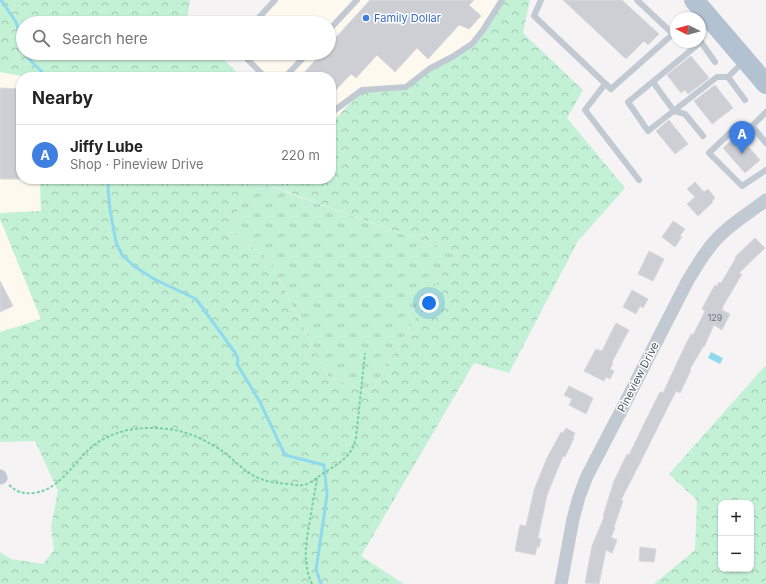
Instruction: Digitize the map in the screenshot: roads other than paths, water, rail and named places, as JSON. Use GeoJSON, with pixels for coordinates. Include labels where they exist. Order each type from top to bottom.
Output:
{"type":"FeatureCollection","features":[{"type":"Feature","properties":{"kind":"main road"},"geometry":{"type":"LineString","coordinates":[[698,7],[766,84]]}},
{"type":"Feature","properties":{"kind":"street","name":"Pineview Drive"},"geometry":{"type":"LineString","coordinates":[[561,584],[573,519],[587,476],[624,407],[687,282],[706,252],[726,230],[766,200]]}},
{"type":"Feature","properties":{"kind":"lane"},"geometry":{"type":"LineString","coordinates":[[260,16],[275,0]]}},
{"type":"Feature","properties":{"kind":"lane"},"geometry":{"type":"LineString","coordinates":[[336,22],[357,0]]}},
{"type":"Feature","properties":{"kind":"lane"},"geometry":{"type":"LineString","coordinates":[[336,109],[362,90],[406,88],[429,69],[472,44],[483,30],[502,0]]}},
{"type":"Feature","properties":{"kind":"lane"},"geometry":{"type":"LineString","coordinates":[[541,0],[534,16],[611,89],[670,37]]}},
{"type":"Feature","properties":{"kind":"lane"},"geometry":{"type":"LineString","coordinates":[[637,0],[670,29]]}},
{"type":"Feature","properties":{"kind":"lane"},"geometry":{"type":"LineString","coordinates":[[716,62],[701,42],[628,102],[648,131],[718,77],[728,77],[745,60]]}},
{"type":"Feature","properties":{"kind":"lane"},"geometry":{"type":"LineString","coordinates":[[249,60],[260,72]]}},
{"type":"Feature","properties":{"kind":"lane"},"geometry":{"type":"LineString","coordinates":[[291,72],[302,60]]}},
{"type":"Feature","properties":{"kind":"lane"},"geometry":{"type":"LineString","coordinates":[[728,77],[745,100]]}},
{"type":"Feature","properties":{"kind":"lane"},"geometry":{"type":"LineString","coordinates":[[653,82],[674,111],[685,114],[702,136]]}},
{"type":"Feature","properties":{"kind":"lane"},"geometry":{"type":"LineString","coordinates":[[605,84],[585,110],[639,180]]}},
{"type":"Feature","properties":{"kind":"lane"},"geometry":{"type":"LineString","coordinates":[[766,112],[752,126],[736,127],[709,153],[742,186],[766,170]]}},
{"type":"Feature","properties":{"kind":"lane"},"geometry":{"type":"LineString","coordinates":[[752,126],[766,143]]}},
{"type":"Feature","properties":{"kind":"water"},"geometry":{"type":"Polygon","coordinates":[[[711,352],[723,358],[720,364],[708,358],[711,352]]]}},
{"type":"Feature","properties":{"kind":"waterway"},"geometry":{"type":"LineString","coordinates":[[1,0],[16,22]]}},
{"type":"Feature","properties":{"kind":"waterway"},"geometry":{"type":"LineString","coordinates":[[30,60],[42,72]]}},
{"type":"Feature","properties":{"kind":"waterway"},"geometry":{"type":"LineString","coordinates":[[108,184],[110,210],[116,242],[122,255],[134,266],[154,279],[196,299],[236,354],[238,360],[237,364],[260,402],[285,455],[324,465],[327,495],[316,570],[321,584]]}},
{"type":"Feature","properties":{"kind":"place","name":"Family Dollar"},"geometry":{"type":"Point","coordinates":[366,18]}},
{"type":"Feature","properties":{"kind":"place","name":"Jiffy Lube"},"geometry":{"type":"Point","coordinates":[742,154]}}]}
